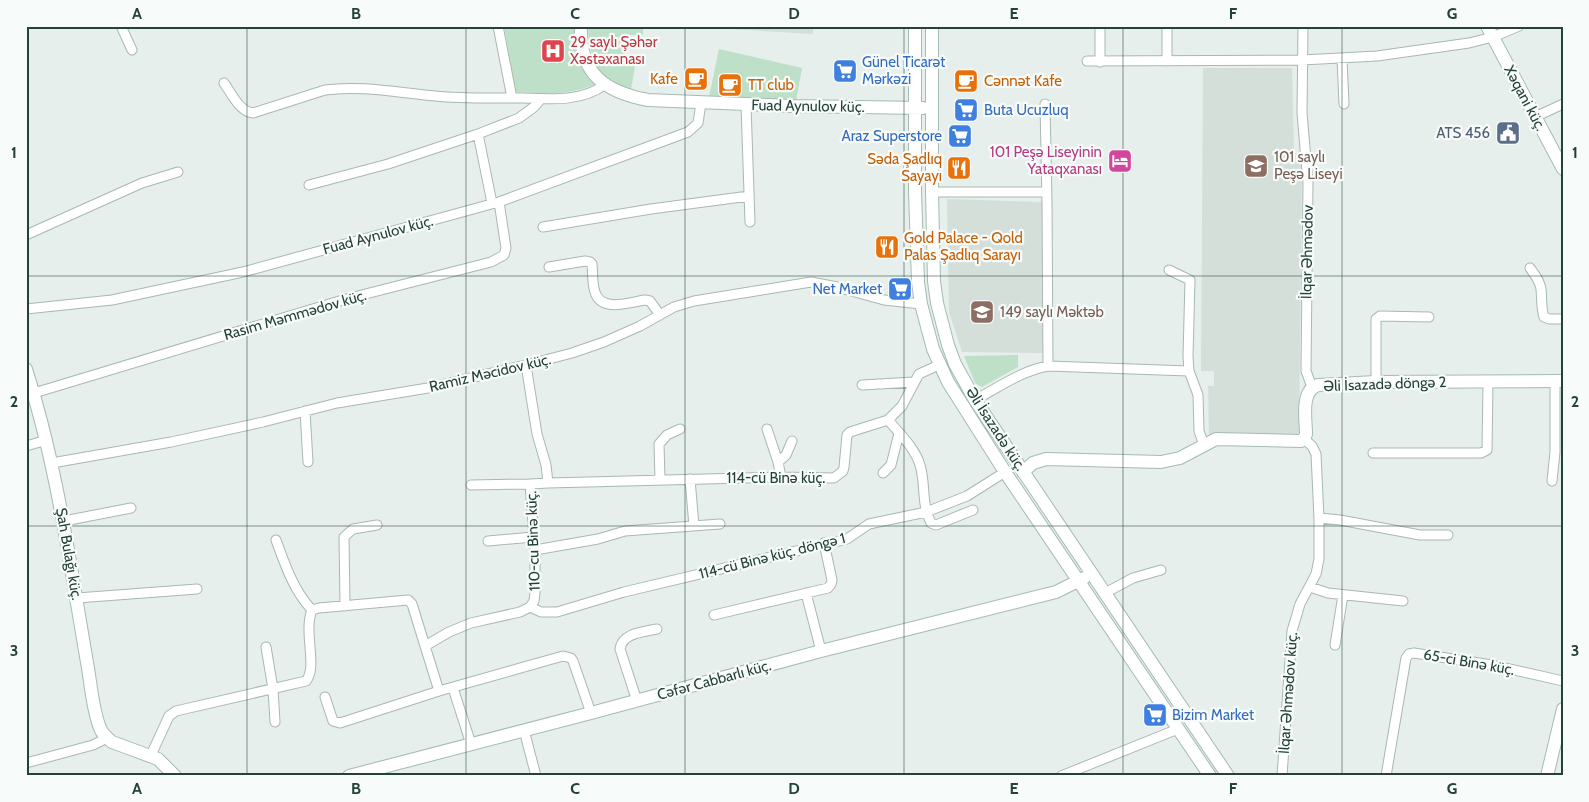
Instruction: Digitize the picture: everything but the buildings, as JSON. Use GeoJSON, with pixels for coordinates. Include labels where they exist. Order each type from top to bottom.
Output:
{"type":"FeatureCollection","features":[{"type":"Feature","properties":{"kind":"street"},"geometry":{"type":"LineString","coordinates":[[121,26],[132,50]]}},
{"type":"Feature","properties":{"kind":"street"},"geometry":{"type":"LineString","coordinates":[[498,26],[512,98]]}},
{"type":"Feature","properties":{"kind":"street"},"geometry":{"type":"LineString","coordinates":[[224,83],[242,108],[253,114],[325,90],[334,89],[368,89],[454,98],[541,99],[572,97],[596,91],[604,85],[595,75],[585,56],[581,26]]}},
{"type":"Feature","properties":{"kind":"street","name":"Əli İsazadə küç."},"geometry":{"type":"LineString","coordinates":[[915,26],[916,246],[918,282],[921,304],[933,349],[960,402],[1005,472],[1210,776]]}},
{"type":"Feature","properties":{"kind":"street","name":"Əli İsazadə küç."},"geometry":{"type":"LineString","coordinates":[[932,26],[934,281],[937,303],[953,360],[975,400],[1228,776]]}},
{"type":"Feature","properties":{"kind":"street"},"geometry":{"type":"LineString","coordinates":[[1100,26],[1100,62]]}},
{"type":"Feature","properties":{"kind":"street"},"geometry":{"type":"LineString","coordinates":[[1167,26],[1167,61]]}},
{"type":"Feature","properties":{"kind":"street","name":"İlqar Əhmədov"},"geometry":{"type":"LineString","coordinates":[[1302,26],[1302,124],[1308,182],[1306,371],[1312,387]]}},
{"type":"Feature","properties":{"kind":"street"},"geometry":{"type":"LineString","coordinates":[[1086,61],[1302,60],[1377,56],[1469,44],[1490,32],[1520,26]]}},
{"type":"Feature","properties":{"kind":"street","name":"Xəqani küç."},"geometry":{"type":"LineString","coordinates":[[1490,32],[1563,169]]}},
{"type":"Feature","properties":{"kind":"street"},"geometry":{"type":"LineString","coordinates":[[1342,58],[1344,104]]}},
{"type":"Feature","properties":{"kind":"street","name":"Fuad Aynulov küç."},"geometry":{"type":"LineString","coordinates":[[604,85],[619,93],[640,98],[701,103],[933,108]]}},
{"type":"Feature","properties":{"kind":"street"},"geometry":{"type":"LineString","coordinates":[[309,185],[388,164],[478,134],[519,118],[541,99]]}},
{"type":"Feature","properties":{"kind":"street","name":"Fuad Aynulov küç."},"geometry":{"type":"LineString","coordinates":[[26,309],[112,300],[201,282],[495,203],[688,132],[698,123],[701,103]]}},
{"type":"Feature","properties":{"kind":"street"},"geometry":{"type":"LineString","coordinates":[[1045,104],[1048,366]]}},
{"type":"Feature","properties":{"kind":"street"},"geometry":{"type":"LineString","coordinates":[[1535,117],[1563,104]]}},
{"type":"Feature","properties":{"kind":"street"},"geometry":{"type":"LineString","coordinates":[[746,105],[750,222]]}},
{"type":"Feature","properties":{"kind":"street","name":"Rasim Məmmədov küç."},"geometry":{"type":"LineString","coordinates":[[34,393],[346,299],[491,262],[504,255],[506,248],[478,134]]}},
{"type":"Feature","properties":{"kind":"street"},"geometry":{"type":"LineString","coordinates":[[26,235],[142,183],[178,172]]}},
{"type":"Feature","properties":{"kind":"street"},"geometry":{"type":"LineString","coordinates":[[932,192],[1046,192]]}},
{"type":"Feature","properties":{"kind":"street"},"geometry":{"type":"LineString","coordinates":[[542,227],[651,209],[749,196]]}},
{"type":"Feature","properties":{"kind":"street"},"geometry":{"type":"LineString","coordinates":[[550,267],[590,262],[592,264],[595,292],[603,302],[618,304],[650,301],[660,315]]}},
{"type":"Feature","properties":{"kind":"street"},"geometry":{"type":"LineString","coordinates":[[1530,268],[1538,279],[1541,288],[1544,317],[1563,319]]}},
{"type":"Feature","properties":{"kind":"street"},"geometry":{"type":"LineString","coordinates":[[1169,270],[1190,280],[1189,371],[1198,395],[1199,431],[1204,445]]}},
{"type":"Feature","properties":{"kind":"street","name":"Ramiz Məcidov küç."},"geometry":{"type":"LineString","coordinates":[[52,463],[171,442],[264,422],[349,400],[437,386],[526,365],[572,353],[604,342],[674,307],[694,301],[811,282],[884,300],[921,304]]}},
{"type":"Feature","properties":{"kind":"street"},"geometry":{"type":"LineString","coordinates":[[1376,382],[1376,319],[1380,316],[1429,317]]}},
{"type":"Feature","properties":{"kind":"street","name":"114-cü Binə küç."},"geometry":{"type":"LineString","coordinates":[[548,483],[781,477],[834,478],[843,471],[847,435],[850,432],[888,420],[902,406],[919,374],[940,364]]}},
{"type":"Feature","properties":{"kind":"street","name":"110-cu Binə küç."},"geometry":{"type":"LineString","coordinates":[[425,646],[471,623],[520,612],[530,607],[534,601],[535,550],[530,484],[548,483],[546,465],[537,434],[526,365]]}},
{"type":"Feature","properties":{"kind":"street"},"geometry":{"type":"LineString","coordinates":[[975,400],[1019,375],[1048,366],[1189,371]]}},
{"type":"Feature","properties":{"kind":"street","name":"Şah Bulağı küç."},"geometry":{"type":"LineString","coordinates":[[26,369],[47,440],[64,521],[97,717],[100,729],[107,738]]}},
{"type":"Feature","properties":{"kind":"street"},"geometry":{"type":"LineString","coordinates":[[1552,481],[1559,381]]}},
{"type":"Feature","properties":{"kind":"street","name":"Əli İsazadə döngə 2"},"geometry":{"type":"LineString","coordinates":[[1304,440],[1306,434],[1307,396],[1312,387],[1318,385],[1376,382],[1559,381]]}},
{"type":"Feature","properties":{"kind":"street"},"geometry":{"type":"LineString","coordinates":[[862,385],[914,382]]}},
{"type":"Feature","properties":{"kind":"street"},"geometry":{"type":"LineString","coordinates":[[1373,453],[1482,453],[1487,450],[1488,382]]}},
{"type":"Feature","properties":{"kind":"street"},"geometry":{"type":"LineString","coordinates":[[305,411],[308,462]]}},
{"type":"Feature","properties":{"kind":"street"},"geometry":{"type":"LineString","coordinates":[[888,420],[912,451],[920,466],[926,512],[931,523],[936,525],[973,510]]}},
{"type":"Feature","properties":{"kind":"street"},"geometry":{"type":"LineString","coordinates":[[660,480],[658,444],[667,435],[680,429]]}},
{"type":"Feature","properties":{"kind":"street"},"geometry":{"type":"LineString","coordinates":[[767,429],[781,477]]}},
{"type":"Feature","properties":{"kind":"street"},"geometry":{"type":"LineString","coordinates":[[883,473],[891,465],[899,433]]}},
{"type":"Feature","properties":{"kind":"street"},"geometry":{"type":"LineString","coordinates":[[1023,472],[1033,464],[1046,459],[1171,461],[1186,456],[1216,439],[1297,442],[1304,440]]}},
{"type":"Feature","properties":{"kind":"street"},"geometry":{"type":"LineString","coordinates":[[26,446],[47,440]]}},
{"type":"Feature","properties":{"kind":"street"},"geometry":{"type":"LineString","coordinates":[[778,462],[786,456],[792,440]]}},
{"type":"Feature","properties":{"kind":"street","name":"İlqar Əhmədov küç."},"geometry":{"type":"LineString","coordinates":[[1282,776],[1292,631],[1300,604],[1316,574],[1319,559],[1316,454],[1312,446],[1304,440]]}},
{"type":"Feature","properties":{"kind":"street","name":"114-cü Binə küç. döngə 1"},"geometry":{"type":"LineString","coordinates":[[530,607],[541,612],[557,612],[624,592],[847,539],[869,524],[926,512],[967,496],[1005,472]]}},
{"type":"Feature","properties":{"kind":"street"},"geometry":{"type":"LineString","coordinates":[[690,479],[694,526]]}},
{"type":"Feature","properties":{"kind":"street"},"geometry":{"type":"LineString","coordinates":[[471,486],[530,484]]}},
{"type":"Feature","properties":{"kind":"street"},"geometry":{"type":"LineString","coordinates":[[64,521],[131,508]]}},
{"type":"Feature","properties":{"kind":"street"},"geometry":{"type":"LineString","coordinates":[[1319,518],[1340,520],[1420,535],[1448,535]]}},
{"type":"Feature","properties":{"kind":"street"},"geometry":{"type":"LineString","coordinates":[[535,550],[598,539],[625,531],[720,524]]}},
{"type":"Feature","properties":{"kind":"street"},"geometry":{"type":"LineString","coordinates":[[344,606],[344,537],[352,529],[377,525]]}},
{"type":"Feature","properties":{"kind":"street"},"geometry":{"type":"LineString","coordinates":[[488,541],[533,537]]}},
{"type":"Feature","properties":{"kind":"street"},"geometry":{"type":"LineString","coordinates":[[276,540],[290,576],[303,601],[312,610]]}},
{"type":"Feature","properties":{"kind":"street"},"geometry":{"type":"LineString","coordinates":[[714,615],[828,588],[832,584],[824,544]]}},
{"type":"Feature","properties":{"kind":"street"},"geometry":{"type":"LineString","coordinates":[[1105,593],[1133,578],[1161,570]]}},
{"type":"Feature","properties":{"kind":"street","name":"Cəfər Cabbarlı küç."},"geometry":{"type":"LineString","coordinates":[[349,776],[821,651],[1056,592],[1092,573]]}},
{"type":"Feature","properties":{"kind":"street"},"geometry":{"type":"LineString","coordinates":[[1310,587],[1328,593],[1403,602]]}},
{"type":"Feature","properties":{"kind":"street"},"geometry":{"type":"LineString","coordinates":[[77,598],[197,589]]}},
{"type":"Feature","properties":{"kind":"street"},"geometry":{"type":"LineString","coordinates":[[806,593],[821,651]]}},
{"type":"Feature","properties":{"kind":"street"},"geometry":{"type":"LineString","coordinates":[[1335,645],[1342,595]]}},
{"type":"Feature","properties":{"kind":"street"},"geometry":{"type":"LineString","coordinates":[[312,610],[408,600],[412,604],[439,692]]}},
{"type":"Feature","properties":{"kind":"street"},"geometry":{"type":"LineString","coordinates":[[151,755],[169,716],[176,711],[306,682],[311,673],[308,626],[312,610]]}},
{"type":"Feature","properties":{"kind":"street"},"geometry":{"type":"LineString","coordinates":[[637,701],[620,650],[621,644],[627,637],[657,629]]}},
{"type":"Feature","properties":{"kind":"street"},"geometry":{"type":"LineString","coordinates":[[266,647],[273,689],[275,722]]}},
{"type":"Feature","properties":{"kind":"street","name":"65-ci Binə küç."},"geometry":{"type":"LineString","coordinates":[[1386,776],[1406,658],[1409,654],[1414,653],[1492,665],[1563,681]]}},
{"type":"Feature","properties":{"kind":"street"},"geometry":{"type":"LineString","coordinates":[[326,697],[332,721],[340,723],[439,692],[568,656],[573,660],[590,713]]}},
{"type":"Feature","properties":{"kind":"street"},"geometry":{"type":"LineString","coordinates":[[453,688],[472,744]]}},
{"type":"Feature","properties":{"kind":"street"},"geometry":{"type":"LineString","coordinates":[[1547,776],[1563,708]]}},
{"type":"Feature","properties":{"kind":"street"},"geometry":{"type":"LineString","coordinates":[[1061,776],[1178,729]]}},
{"type":"Feature","properties":{"kind":"street"},"geometry":{"type":"LineString","coordinates":[[524,730],[536,776]]}},
{"type":"Feature","properties":{"kind":"street"},"geometry":{"type":"LineString","coordinates":[[26,763],[92,746],[107,738],[120,745],[151,755],[163,762],[175,776]]}},
{"type":"Feature","properties":{"kind":"shaded area"},"geometry":{"type":"Polygon","coordinates":[[[680,26],[813,26],[813,34],[680,26]]]}},
{"type":"Feature","properties":{"kind":"shaded area"},"geometry":{"type":"Polygon","coordinates":[[[1203,68],[1292,68],[1294,152],[1302,161],[1299,436],[1209,435],[1208,386],[1214,386],[1214,371],[1201,371],[1203,68]]]}},
{"type":"Feature","properties":{"kind":"shaded area"},"geometry":{"type":"Polygon","coordinates":[[[947,199],[1043,202],[1043,353],[962,352],[949,312],[947,199]]]}},
{"type":"Feature","properties":{"kind":"green space"},"geometry":{"type":"Polygon","coordinates":[[[504,26],[576,26],[583,65],[595,84],[567,92],[516,92],[504,26]]]}},
{"type":"Feature","properties":{"kind":"green space"},"geometry":{"type":"Polygon","coordinates":[[[588,26],[643,26],[643,35],[627,35],[623,63],[635,66],[631,90],[614,84],[596,66],[589,42],[588,26]]]}},
{"type":"Feature","properties":{"kind":"green space"},"geometry":{"type":"Polygon","coordinates":[[[719,49],[802,68],[796,101],[709,97],[719,49]]]}},
{"type":"Feature","properties":{"kind":"green space"},"geometry":{"type":"Polygon","coordinates":[[[1018,355],[1018,367],[982,387],[975,383],[964,356],[1018,355]]]}},
{"type":"Feature","properties":{"kind":"place","name":"29 saylı Şəhər Xəstəxanası"},"geometry":{"type":"Point","coordinates":[553,51]}},
{"type":"Feature","properties":{"kind":"place","name":"Günel Ticarət Mərkəzi"},"geometry":{"type":"Point","coordinates":[845,71]}},
{"type":"Feature","properties":{"kind":"place","name":"Kafe"},"geometry":{"type":"Point","coordinates":[696,79]}},
{"type":"Feature","properties":{"kind":"place","name":"Cənnət Kafe"},"geometry":{"type":"Point","coordinates":[966,81]}},
{"type":"Feature","properties":{"kind":"place","name":"TT club"},"geometry":{"type":"Point","coordinates":[730,85]}},
{"type":"Feature","properties":{"kind":"place","name":"Buta Ucuzluq"},"geometry":{"type":"Point","coordinates":[966,110]}},
{"type":"Feature","properties":{"kind":"place","name":"ATS 456"},"geometry":{"type":"Point","coordinates":[1508,133]}},
{"type":"Feature","properties":{"kind":"place","name":"Araz Superstore"},"geometry":{"type":"Point","coordinates":[960,136]}},
{"type":"Feature","properties":{"kind":"place","name":"101 Peşə Liseyinin Yataqxanası"},"geometry":{"type":"Point","coordinates":[1120,161]}},
{"type":"Feature","properties":{"kind":"place","name":"101 saylı Peşə Liseyi"},"geometry":{"type":"Point","coordinates":[1256,166]}},
{"type":"Feature","properties":{"kind":"place","name":"Səda Şadlıq Sayayı"},"geometry":{"type":"Point","coordinates":[959,168]}},
{"type":"Feature","properties":{"kind":"place","name":"Gold Palace - Qold Palas Şadlıq Sarayı"},"geometry":{"type":"Point","coordinates":[887,247]}},
{"type":"Feature","properties":{"kind":"place","name":"Net Market"},"geometry":{"type":"Point","coordinates":[900,289]}},
{"type":"Feature","properties":{"kind":"place","name":"149 saylı Məktəb"},"geometry":{"type":"Point","coordinates":[982,312]}},
{"type":"Feature","properties":{"kind":"place","name":"Bizim Market"},"geometry":{"type":"Point","coordinates":[1155,715]}}]}
